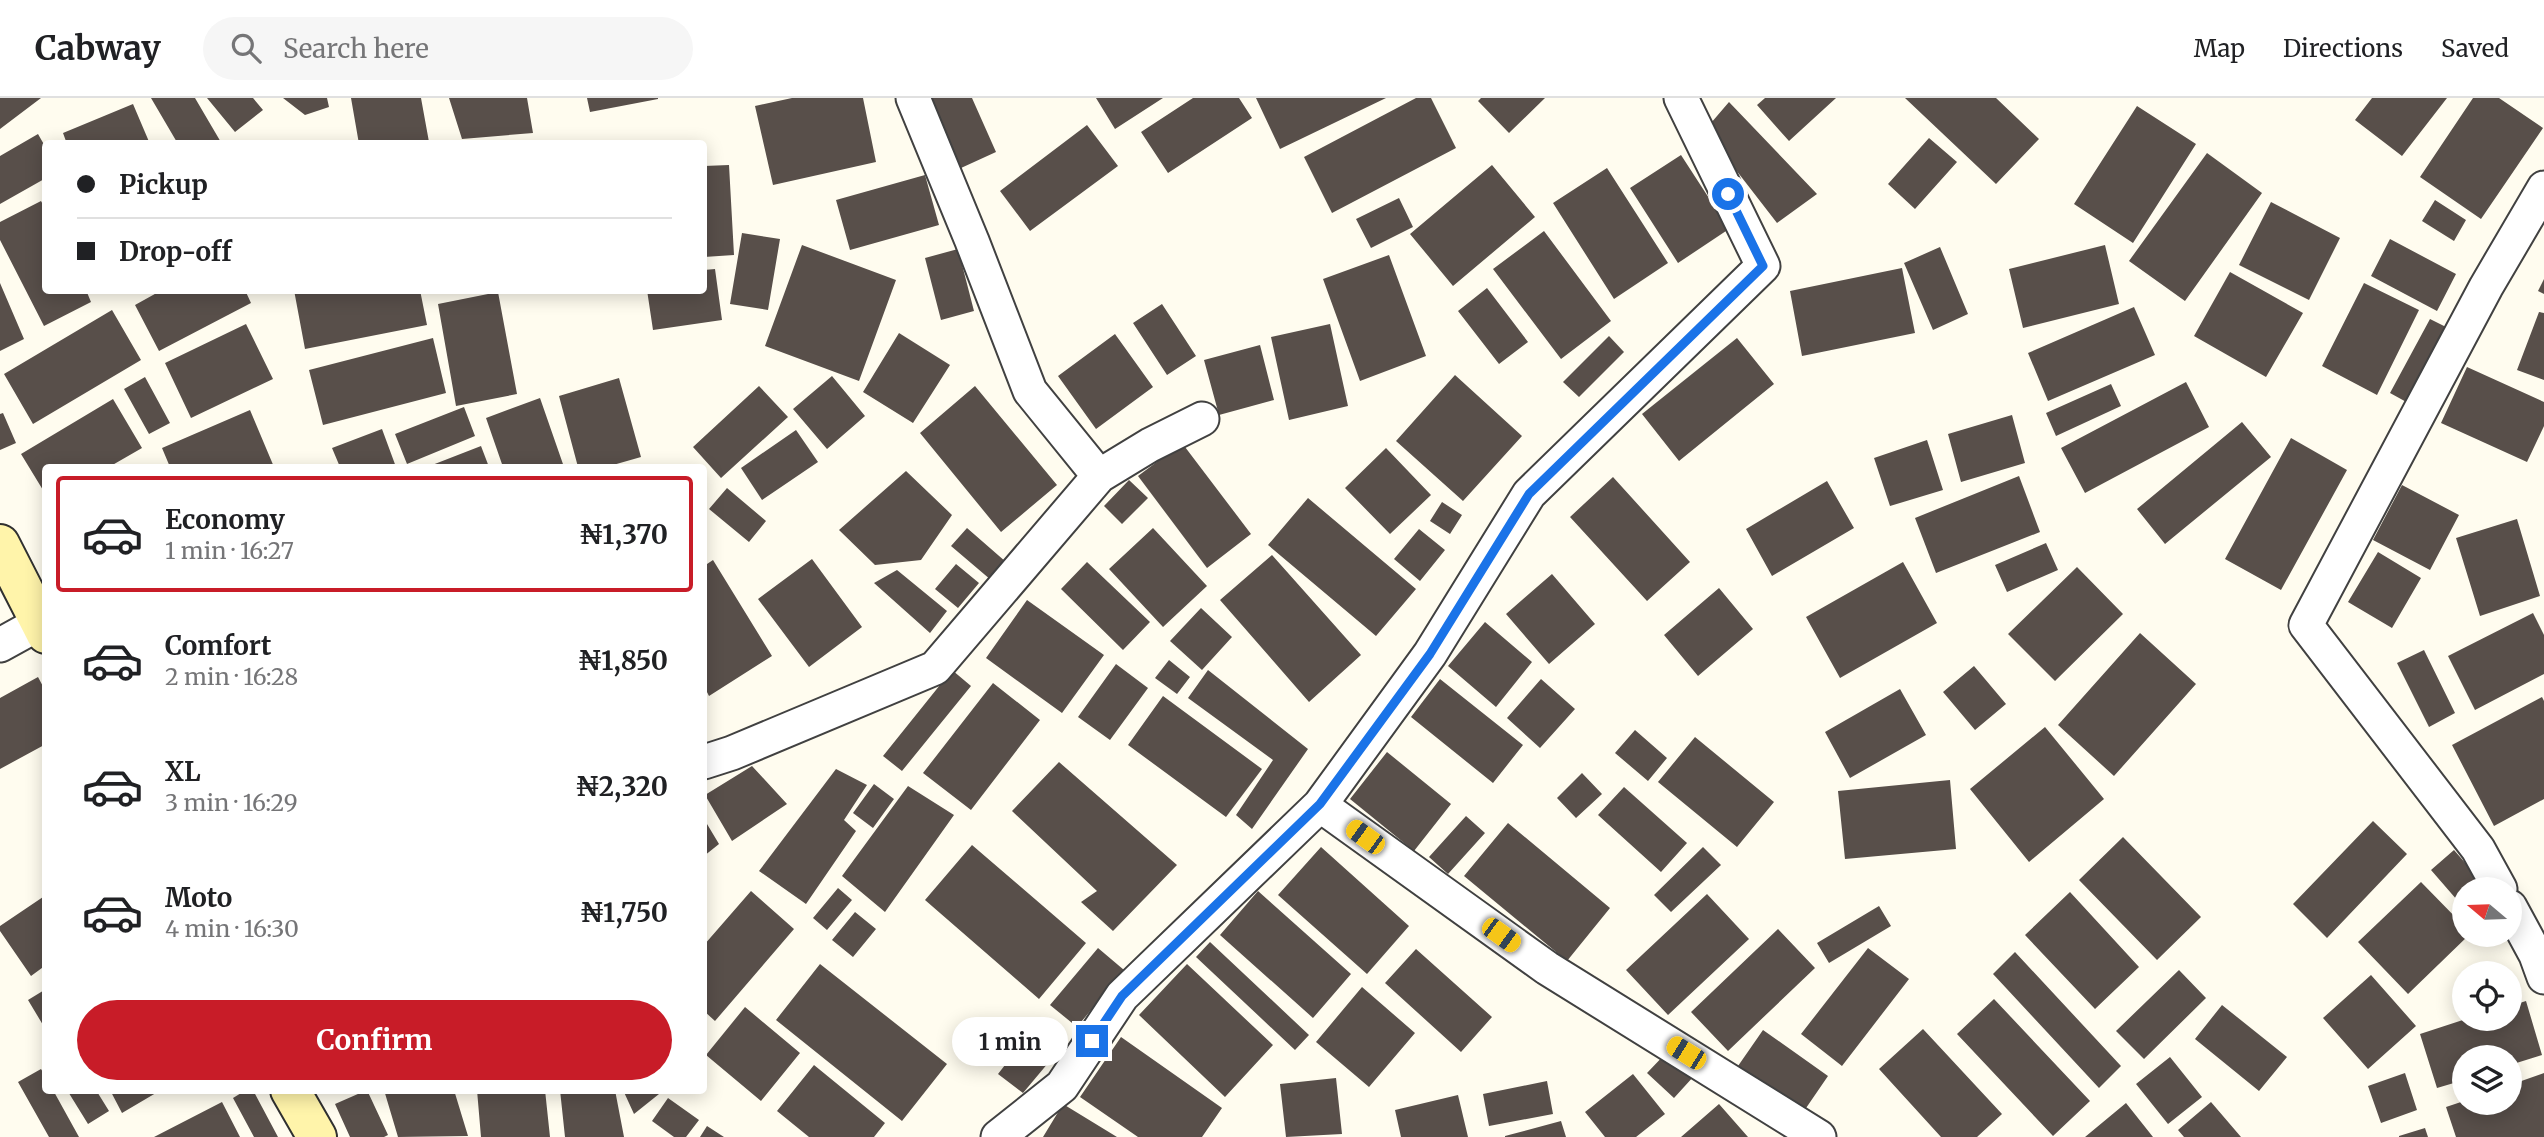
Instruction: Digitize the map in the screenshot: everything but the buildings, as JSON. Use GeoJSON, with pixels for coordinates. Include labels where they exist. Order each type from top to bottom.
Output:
{"type":"FeatureCollection","features":[{"type":"Feature","properties":{"kind":"street"},"geometry":{"type":"LineString","coordinates":[[913,98],[1030,391],[1099,476]]}},
{"type":"Feature","properties":{"kind":"street"},"geometry":{"type":"LineString","coordinates":[[998,1137],[1062,1086],[1122,996],[1320,804],[1430,654],[1529,494],[1763,266],[1681,98]]}},
{"type":"Feature","properties":{"kind":"street"},"geometry":{"type":"LineString","coordinates":[[2493,877],[2478,849],[2305,625],[2486,288],[2544,188]]}},
{"type":"Feature","properties":{"kind":"street"},"geometry":{"type":"LineString","coordinates":[[707,761],[935,668],[1099,476],[1150,445],[1202,419]]}},
{"type":"Feature","properties":{"kind":"street"},"geometry":{"type":"LineString","coordinates":[[0,544],[42,627]]}},
{"type":"Feature","properties":{"kind":"street"},"geometry":{"type":"LineString","coordinates":[[0,645],[42,629]]}},
{"type":"Feature","properties":{"kind":"street"},"geometry":{"type":"LineString","coordinates":[[1320,804],[1547,968],[1819,1137]]}},
{"type":"Feature","properties":{"kind":"street"},"geometry":{"type":"LineString","coordinates":[[2522,928],[2541,962]]}},
{"type":"Feature","properties":{"kind":"street"},"geometry":{"type":"LineString","coordinates":[[292,1094],[317,1137]]}},
{"type":"Feature","properties":{"kind":"route"},"geometry":{"type":"LineString","coordinates":[[1092,1041],[1122,996],[1320,804],[1430,654],[1529,494],[1763,266],[1728,194]]}}]}
